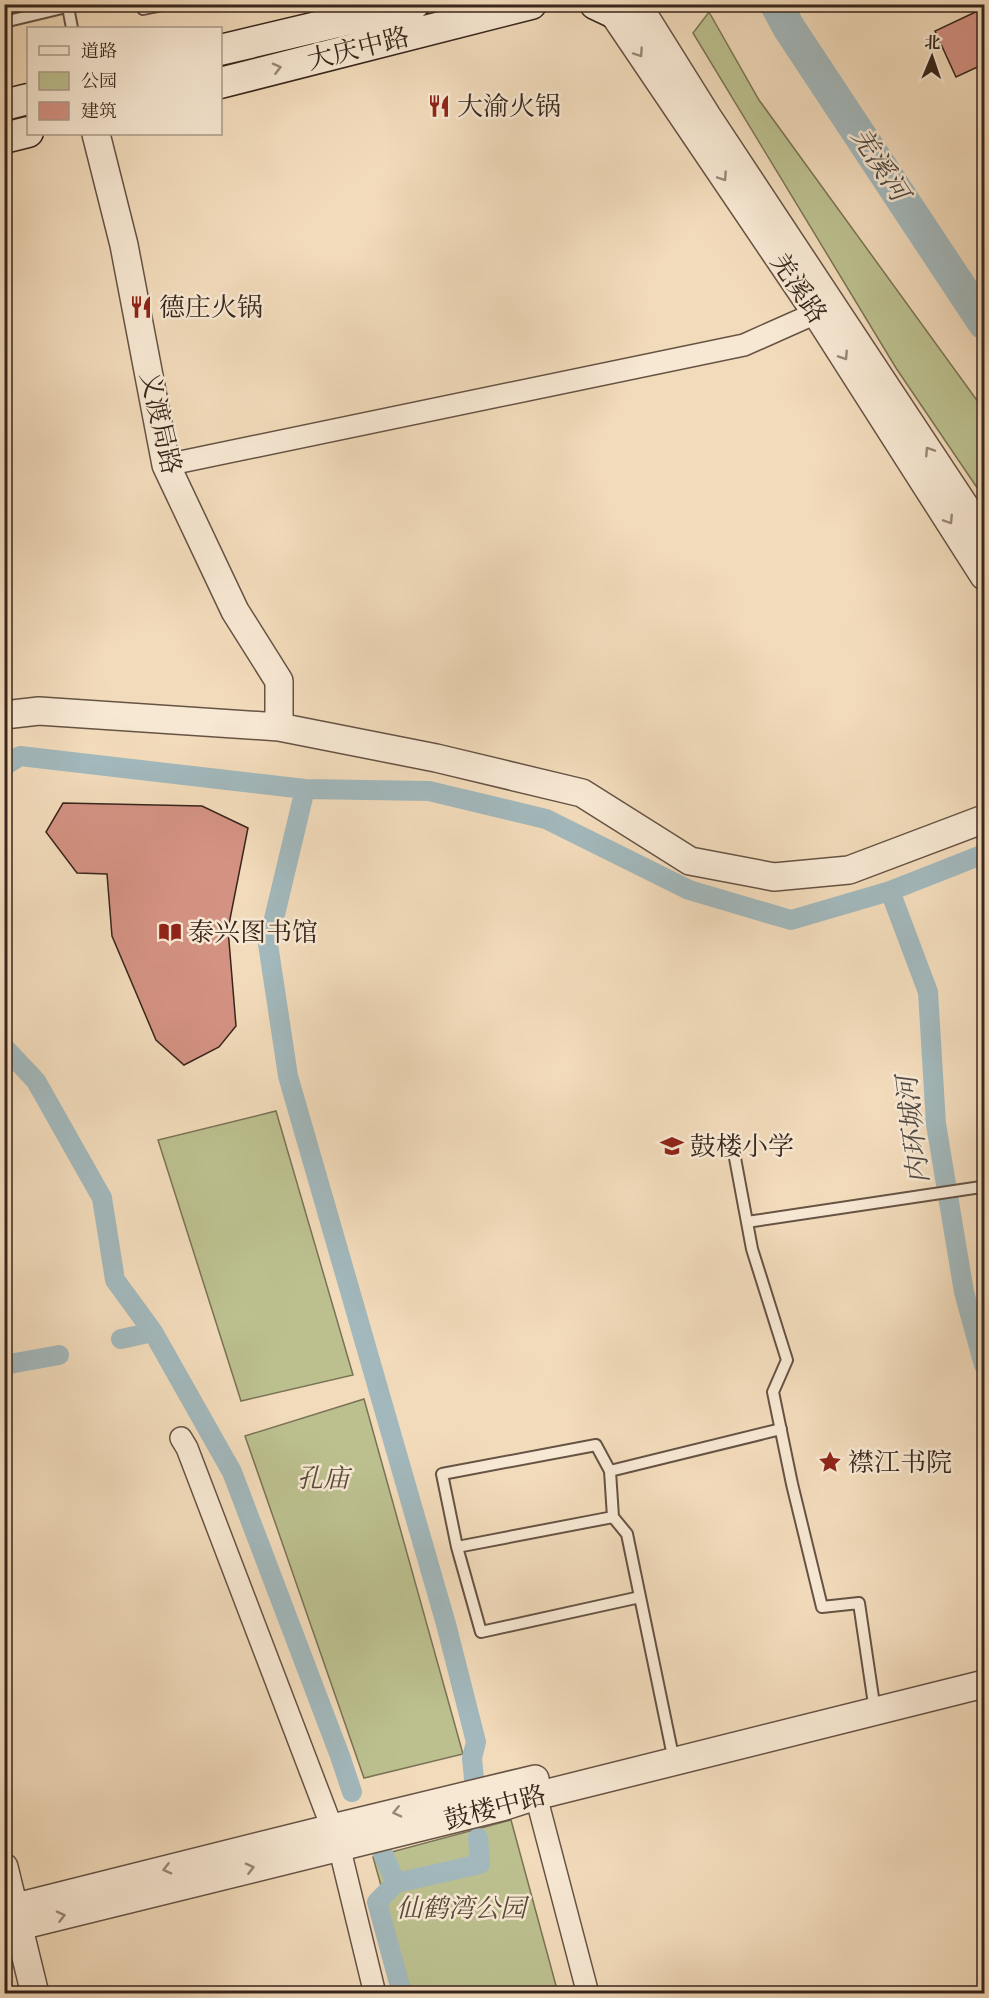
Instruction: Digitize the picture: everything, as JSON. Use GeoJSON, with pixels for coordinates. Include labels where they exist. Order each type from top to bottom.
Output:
{"type":"FeatureCollection","features":[{"type":"Feature","properties":{"kind":"main road","name":"大庆中路"},"geometry":{"type":"LineString","coordinates":[[222,50],[414,4]]}},
{"type":"Feature","properties":{"kind":"main road","name":"大庆中路"},"geometry":{"type":"LineString","coordinates":[[222,82],[531,4]]}},
{"type":"Feature","properties":{"kind":"main road"},"geometry":{"type":"LineString","coordinates":[[4,105],[27,99]]}},
{"type":"Feature","properties":{"kind":"main road"},"geometry":{"type":"LineString","coordinates":[[4,138],[27,132]]}},
{"type":"Feature","properties":{"kind":"street","name":"羌溪路"},"geometry":{"type":"LineString","coordinates":[[621,6],[824,308],[984,535]]}},
{"type":"Feature","properties":{"kind":"street","name":"义渡局路"},"geometry":{"type":"LineString","coordinates":[[96,135],[124,244],[166,465],[235,611],[279,681],[279,727]]}},
{"type":"Feature","properties":{"kind":"street","name":"羌溪路"},"geometry":{"type":"LineString","coordinates":[[824,308],[984,576]]}},
{"type":"Feature","properties":{"kind":"street"},"geometry":{"type":"LineString","coordinates":[[166,465],[744,345],[824,308]]}},
{"type":"Feature","properties":{"kind":"street"},"geometry":{"type":"LineString","coordinates":[[4,715],[39,711],[279,727],[436,758],[582,793],[690,861],[774,877],[849,870],[984,819]]}},
{"type":"Feature","properties":{"kind":"street"},"geometry":{"type":"LineString","coordinates":[[181,1438],[192,1459],[335,1837],[375,1994]]}},
{"type":"Feature","properties":{"kind":"street"},"geometry":{"type":"LineString","coordinates":[[875,1704],[984,1668]]}},
{"type":"Feature","properties":{"kind":"street","name":"鼓楼中路"},"geometry":{"type":"LineString","coordinates":[[10,1918],[335,1837],[502,1807],[672,1754],[875,1704],[984,1684]]}},
{"type":"Feature","properties":{"kind":"street"},"geometry":{"type":"LineString","coordinates":[[335,1837],[672,1754]]}},
{"type":"Feature","properties":{"kind":"street"},"geometry":{"type":"LineString","coordinates":[[536,1796],[588,1994]]}},
{"type":"Feature","properties":{"kind":"street"},"geometry":{"type":"LineString","coordinates":[[4,1867],[10,1918],[34,1994]]}},
{"type":"Feature","properties":{"kind":"lane"},"geometry":{"type":"LineString","coordinates":[[142,4],[143,9],[168,4]]}},
{"type":"Feature","properties":{"kind":"lane"},"geometry":{"type":"LineString","coordinates":[[4,22],[74,6],[72,27]]}},
{"type":"Feature","properties":{"kind":"lane"},"geometry":{"type":"LineString","coordinates":[[732,1142],[752,1249],[787,1360],[773,1392],[822,1606],[859,1603],[875,1704]]}},
{"type":"Feature","properties":{"kind":"lane"},"geometry":{"type":"LineString","coordinates":[[747,1222],[981,1187]]}},
{"type":"Feature","properties":{"kind":"lane"},"geometry":{"type":"LineString","coordinates":[[610,1471],[781,1429]]}},
{"type":"Feature","properties":{"kind":"lane"},"geometry":{"type":"LineString","coordinates":[[640,1598],[481,1632],[457,1547],[442,1474],[596,1445],[610,1471],[613,1517],[627,1534],[672,1754]]}},
{"type":"Feature","properties":{"kind":"lane"},"geometry":{"type":"LineString","coordinates":[[457,1547],[613,1517]]}},
{"type":"Feature","properties":{"kind":"green space"},"geometry":{"type":"Polygon","coordinates":[[[709,12],[759,100],[984,410],[984,498],[896,368],[693,33],[709,12]]]}},
{"type":"Feature","properties":{"kind":"green space"},"geometry":{"type":"Polygon","coordinates":[[[276,1111],[353,1375],[241,1401],[158,1140],[276,1111]]]}},
{"type":"Feature","properties":{"kind":"green space","name":"孔庙"},"geometry":{"type":"Polygon","coordinates":[[[364,1399],[463,1754],[364,1778],[245,1436],[364,1399]]]}},
{"type":"Feature","properties":{"kind":"green space","name":"仙鹤湾公园"},"geometry":{"type":"Polygon","coordinates":[[[511,1820],[558,1993],[411,1993],[373,1857],[511,1820]]]}},
{"type":"Feature","properties":{"kind":"building"},"geometry":{"type":"Polygon","coordinates":[[[984,8],[984,64],[956,77],[935,31],[984,8]]]}},
{"type":"Feature","properties":{"kind":"building","name":"泰兴图书馆"},"geometry":{"type":"Polygon","coordinates":[[[63,803],[202,806],[248,828],[228,929],[236,1026],[219,1047],[184,1065],[156,1040],[112,936],[107,874],[77,873],[46,832],[63,803]]]}},
{"type":"Feature","properties":{"kind":"waterway","name":"羌溪河"},"geometry":{"type":"LineString","coordinates":[[776,4],[789,28],[984,323]]}},
{"type":"Feature","properties":{"kind":"waterway"},"geometry":{"type":"LineString","coordinates":[[4,766],[20,756],[305,789],[429,791],[546,819],[689,890],[791,920],[890,891],[984,854]]}},
{"type":"Feature","properties":{"kind":"waterway"},"geometry":{"type":"LineString","coordinates":[[305,789],[268,944],[288,1076],[446,1624],[476,1742],[472,1758],[474,1779]]}},
{"type":"Feature","properties":{"kind":"waterway","name":"内环城河"},"geometry":{"type":"LineString","coordinates":[[890,891],[928,992],[936,1124],[964,1292],[984,1365]]}},
{"type":"Feature","properties":{"kind":"waterway"},"geometry":{"type":"LineString","coordinates":[[4,1047],[36,1081],[102,1198],[115,1280],[153,1332],[232,1472],[352,1792]]}},
{"type":"Feature","properties":{"kind":"waterway"},"geometry":{"type":"LineString","coordinates":[[121,1339],[153,1332]]}},
{"type":"Feature","properties":{"kind":"waterway"},"geometry":{"type":"LineString","coordinates":[[4,1365],[59,1355]]}},
{"type":"Feature","properties":{"kind":"waterway"},"geometry":{"type":"LineString","coordinates":[[402,1994],[377,1902],[396,1883],[480,1864],[478,1838]]}},
{"type":"Feature","properties":{"kind":"waterway"},"geometry":{"type":"LineString","coordinates":[[380,1847],[396,1883]]}},
{"type":"Feature","properties":{"kind":"place","name":"大渝火锅"},"geometry":{"type":"Point","coordinates":[439,106]}},
{"type":"Feature","properties":{"kind":"place","name":"德庄火锅"},"geometry":{"type":"Point","coordinates":[141,307]}},
{"type":"Feature","properties":{"kind":"place","name":"泰兴图书馆"},"geometry":{"type":"Point","coordinates":[170,932]}},
{"type":"Feature","properties":{"kind":"place","name":"鼓楼小学"},"geometry":{"type":"Point","coordinates":[672,1146]}},
{"type":"Feature","properties":{"kind":"place","name":"襟江书院"},"geometry":{"type":"Point","coordinates":[830,1462]}}]}
